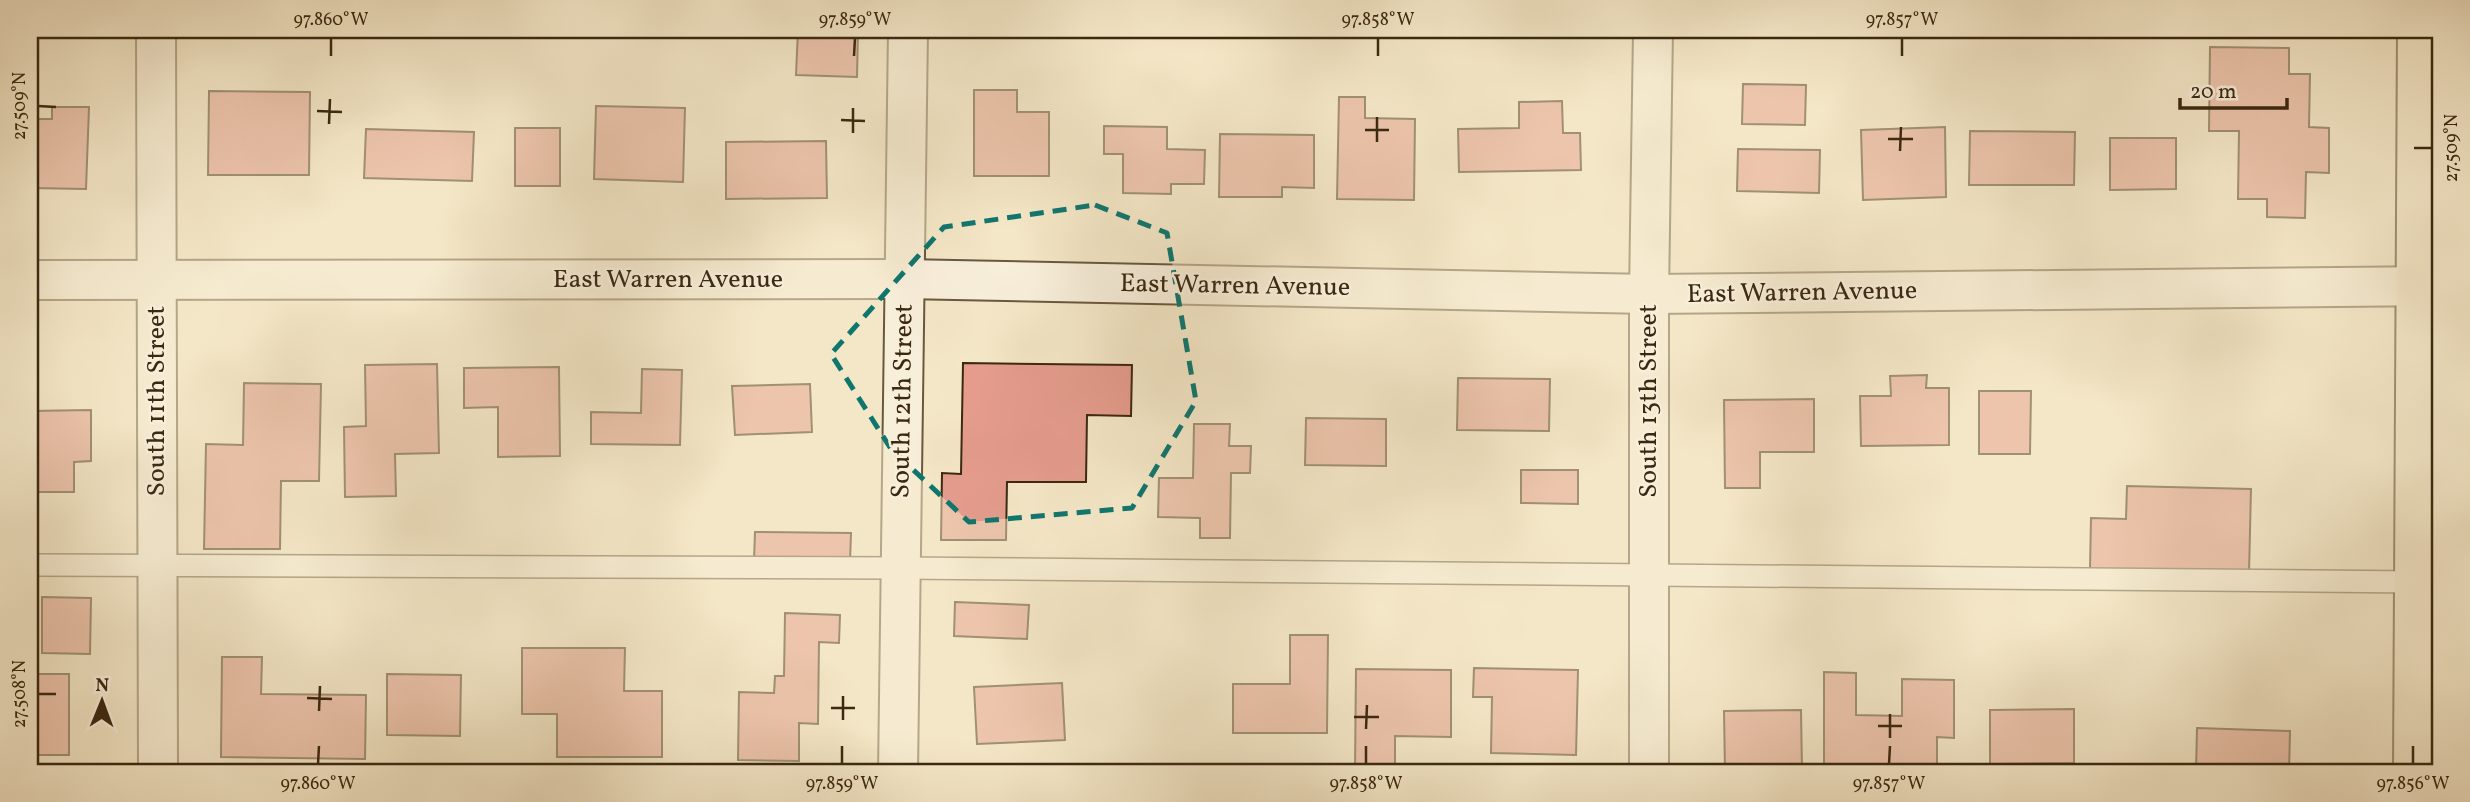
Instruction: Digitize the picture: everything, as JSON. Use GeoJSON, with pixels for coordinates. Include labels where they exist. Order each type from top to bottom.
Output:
{"type":"FeatureCollection","features":[{"type":"Feature","properties":{"kind":"main road"},"geometry":{"type":"LineString","coordinates":[[2413,772],[2415,582],[2428,286],[2417,30]]}},
{"type":"Feature","properties":{"kind":"street","name":"South 11th Street"},"geometry":{"type":"LineString","coordinates":[[156,30],[158,772]]}},
{"type":"Feature","properties":{"kind":"street","name":"South 12th Street"},"geometry":{"type":"LineString","coordinates":[[898,772],[908,30]]}},
{"type":"Feature","properties":{"kind":"street","name":"South 13th Street"},"geometry":{"type":"LineString","coordinates":[[1649,772],[1649,294],[1653,30]]}},
{"type":"Feature","properties":{"kind":"street","name":"East Warren Avenue"},"geometry":{"type":"LineString","coordinates":[[30,280],[904,279],[1649,294],[2428,286]]}},
{"type":"Feature","properties":{"kind":"lane"},"geometry":{"type":"LineString","coordinates":[[30,565],[901,568],[2415,582]]}},
{"type":"Feature","properties":{"kind":"highlighted area"},"geometry":{"type":"Polygon","coordinates":[[[1095,205],[1167,233],[1196,401],[1132,508],[969,522],[891,449],[831,354],[944,227],[1095,205]]]}},
{"type":"Feature","properties":{"kind":"building"},"geometry":{"type":"Polygon","coordinates":[[[798,30],[858,30],[857,77],[796,75],[798,30]]]}},
{"type":"Feature","properties":{"kind":"building"},"geometry":{"type":"Polygon","coordinates":[[[2210,47],[2289,48],[2289,74],[2310,74],[2309,127],[2329,128],[2329,173],[2306,172],[2305,218],[2267,217],[2267,199],[2238,199],[2239,131],[2209,131],[2210,47]]]}},
{"type":"Feature","properties":{"kind":"building"},"geometry":{"type":"Polygon","coordinates":[[[1743,84],[1806,85],[1805,125],[1742,124],[1743,84]]]}},
{"type":"Feature","properties":{"kind":"building"},"geometry":{"type":"Polygon","coordinates":[[[974,90],[1017,90],[1017,112],[1049,112],[1049,176],[974,176],[974,90]]]}},
{"type":"Feature","properties":{"kind":"building"},"geometry":{"type":"Polygon","coordinates":[[[209,91],[310,92],[309,175],[208,175],[209,91]]]}},
{"type":"Feature","properties":{"kind":"building"},"geometry":{"type":"Polygon","coordinates":[[[1339,97],[1365,97],[1365,118],[1415,119],[1414,200],[1337,199],[1339,97]]]}},
{"type":"Feature","properties":{"kind":"building"},"geometry":{"type":"Polygon","coordinates":[[[1562,101],[1563,133],[1580,133],[1581,170],[1459,172],[1458,129],[1519,128],[1519,102],[1562,101]]]}},
{"type":"Feature","properties":{"kind":"building"},"geometry":{"type":"Polygon","coordinates":[[[596,106],[685,108],[683,182],[594,179],[596,106]]]}},
{"type":"Feature","properties":{"kind":"building"},"geometry":{"type":"Polygon","coordinates":[[[52,107],[89,107],[86,189],[30,188],[30,119],[52,119],[52,107]]]}},
{"type":"Feature","properties":{"kind":"building"},"geometry":{"type":"Polygon","coordinates":[[[1104,126],[1167,127],[1167,149],[1205,150],[1204,184],[1171,184],[1171,194],[1123,193],[1123,154],[1104,154],[1104,126]]]}},
{"type":"Feature","properties":{"kind":"building"},"geometry":{"type":"Polygon","coordinates":[[[1945,127],[1946,197],[1863,200],[1861,130],[1945,127]]]}},
{"type":"Feature","properties":{"kind":"building"},"geometry":{"type":"Polygon","coordinates":[[[515,128],[560,128],[560,186],[515,186],[515,128]]]}},
{"type":"Feature","properties":{"kind":"building"},"geometry":{"type":"Polygon","coordinates":[[[366,129],[474,132],[472,181],[364,178],[366,129]]]}},
{"type":"Feature","properties":{"kind":"building"},"geometry":{"type":"Polygon","coordinates":[[[1970,131],[2075,132],[2074,185],[1969,185],[1970,131]]]}},
{"type":"Feature","properties":{"kind":"building"},"geometry":{"type":"Polygon","coordinates":[[[1220,134],[1314,135],[1314,188],[1282,187],[1282,197],[1219,197],[1220,134]]]}},
{"type":"Feature","properties":{"kind":"building"},"geometry":{"type":"Polygon","coordinates":[[[2110,138],[2176,138],[2176,189],[2110,190],[2110,138]]]}},
{"type":"Feature","properties":{"kind":"building"},"geometry":{"type":"Polygon","coordinates":[[[826,141],[827,198],[726,199],[726,142],[826,141]]]}},
{"type":"Feature","properties":{"kind":"building"},"geometry":{"type":"Polygon","coordinates":[[[1738,149],[1820,150],[1819,193],[1737,191],[1738,149]]]}},
{"type":"Feature","properties":{"kind":"building"},"geometry":{"type":"Polygon","coordinates":[[[963,363],[1132,365],[1131,416],[1087,415],[1086,482],[1007,482],[1006,540],[941,540],[942,473],[961,474],[963,363]]]}},
{"type":"Feature","properties":{"kind":"building"},"geometry":{"type":"Polygon","coordinates":[[[437,364],[439,453],[395,454],[396,496],[345,497],[344,427],[366,426],[365,365],[437,364]]]}},
{"type":"Feature","properties":{"kind":"building"},"geometry":{"type":"Polygon","coordinates":[[[559,367],[560,456],[498,457],[498,407],[464,408],[464,368],[559,367]]]}},
{"type":"Feature","properties":{"kind":"building"},"geometry":{"type":"Polygon","coordinates":[[[642,369],[682,370],[680,445],[591,444],[591,412],[641,413],[642,369]]]}},
{"type":"Feature","properties":{"kind":"building"},"geometry":{"type":"Polygon","coordinates":[[[1927,375],[1926,388],[1949,388],[1949,445],[1861,446],[1860,396],[1891,396],[1890,376],[1927,375]]]}},
{"type":"Feature","properties":{"kind":"building"},"geometry":{"type":"Polygon","coordinates":[[[1458,378],[1550,379],[1549,431],[1457,430],[1458,378]]]}},
{"type":"Feature","properties":{"kind":"building"},"geometry":{"type":"Polygon","coordinates":[[[244,383],[321,384],[319,481],[281,481],[280,549],[204,549],[206,444],[243,445],[244,383]]]}},
{"type":"Feature","properties":{"kind":"building"},"geometry":{"type":"Polygon","coordinates":[[[810,384],[812,432],[735,435],[732,386],[810,384]]]}},
{"type":"Feature","properties":{"kind":"building"},"geometry":{"type":"Polygon","coordinates":[[[1979,391],[2031,391],[2030,454],[1979,454],[1979,391]]]}},
{"type":"Feature","properties":{"kind":"building"},"geometry":{"type":"Polygon","coordinates":[[[1814,399],[1814,452],[1760,452],[1760,488],[1725,488],[1724,400],[1814,399]]]}},
{"type":"Feature","properties":{"kind":"building"},"geometry":{"type":"Polygon","coordinates":[[[91,410],[91,461],[74,462],[74,492],[36,492],[37,454],[30,454],[30,411],[91,410]]]}},
{"type":"Feature","properties":{"kind":"building"},"geometry":{"type":"Polygon","coordinates":[[[1306,418],[1386,419],[1386,466],[1305,465],[1306,418]]]}},
{"type":"Feature","properties":{"kind":"building"},"geometry":{"type":"Polygon","coordinates":[[[1194,424],[1230,424],[1229,446],[1251,446],[1250,473],[1231,473],[1230,538],[1200,538],[1200,518],[1158,517],[1159,478],[1193,478],[1194,424]]]}},
{"type":"Feature","properties":{"kind":"building"},"geometry":{"type":"Polygon","coordinates":[[[1521,470],[1578,470],[1578,504],[1521,503],[1521,470]]]}},
{"type":"Feature","properties":{"kind":"building"},"geometry":{"type":"Polygon","coordinates":[[[2127,486],[2251,489],[2249,573],[2090,569],[2091,518],[2126,519],[2127,486]]]}},
{"type":"Feature","properties":{"kind":"building"},"geometry":{"type":"Polygon","coordinates":[[[755,532],[851,533],[850,562],[754,561],[755,532]]]}},
{"type":"Feature","properties":{"kind":"building"},"geometry":{"type":"Polygon","coordinates":[[[42,597],[91,598],[90,654],[42,653],[42,597]]]}},
{"type":"Feature","properties":{"kind":"building"},"geometry":{"type":"Polygon","coordinates":[[[955,602],[1029,605],[1027,639],[954,636],[955,602]]]}},
{"type":"Feature","properties":{"kind":"building"},"geometry":{"type":"Polygon","coordinates":[[[785,613],[840,615],[839,643],[819,642],[818,724],[799,723],[799,761],[738,760],[739,692],[774,693],[775,676],[784,676],[785,613]]]}},
{"type":"Feature","properties":{"kind":"building"},"geometry":{"type":"Polygon","coordinates":[[[1290,635],[1328,635],[1327,733],[1233,733],[1233,684],[1290,684],[1290,635]]]}},
{"type":"Feature","properties":{"kind":"building"},"geometry":{"type":"Polygon","coordinates":[[[522,648],[625,648],[624,691],[662,691],[662,757],[557,757],[557,714],[522,714],[522,648]]]}},
{"type":"Feature","properties":{"kind":"building"},"geometry":{"type":"Polygon","coordinates":[[[222,657],[262,657],[261,694],[366,695],[365,759],[221,757],[222,657]]]}},
{"type":"Feature","properties":{"kind":"building"},"geometry":{"type":"Polygon","coordinates":[[[1474,668],[1578,670],[1576,755],[1491,753],[1492,697],[1473,697],[1474,668]]]}},
{"type":"Feature","properties":{"kind":"building"},"geometry":{"type":"Polygon","coordinates":[[[1356,669],[1451,670],[1451,737],[1395,736],[1395,771],[1355,771],[1356,669]]]}},
{"type":"Feature","properties":{"kind":"building"},"geometry":{"type":"Polygon","coordinates":[[[1824,672],[1856,673],[1856,715],[1902,716],[1902,679],[1954,680],[1954,738],[1937,737],[1937,772],[1824,772],[1824,672]]]}},
{"type":"Feature","properties":{"kind":"building"},"geometry":{"type":"Polygon","coordinates":[[[30,674],[69,674],[69,755],[30,755],[30,674]]]}},
{"type":"Feature","properties":{"kind":"building"},"geometry":{"type":"Polygon","coordinates":[[[387,674],[461,675],[460,736],[387,735],[387,674]]]}},
{"type":"Feature","properties":{"kind":"building"},"geometry":{"type":"Polygon","coordinates":[[[1062,683],[1065,740],[977,744],[974,687],[1062,683]]]}},
{"type":"Feature","properties":{"kind":"building"},"geometry":{"type":"Polygon","coordinates":[[[2074,709],[2074,763],[1990,764],[1990,710],[2074,709]]]}},
{"type":"Feature","properties":{"kind":"building"},"geometry":{"type":"Polygon","coordinates":[[[1801,710],[1802,770],[1725,771],[1724,711],[1801,710]]]}},
{"type":"Feature","properties":{"kind":"building"},"geometry":{"type":"Polygon","coordinates":[[[2197,728],[2290,731],[2289,772],[2196,772],[2197,728]]]}}]}
